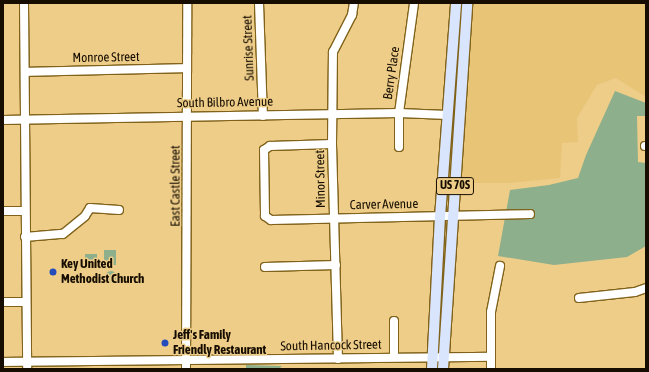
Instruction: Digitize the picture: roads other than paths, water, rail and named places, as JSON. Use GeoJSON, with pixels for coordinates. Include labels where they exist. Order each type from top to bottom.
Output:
{"type":"FeatureCollection","features":[{"type":"Feature","properties":{"kind":"main road","name":"US 70S"},"geometry":{"type":"LineString","coordinates":[[432,369],[440,217],[456,3]]}},
{"type":"Feature","properties":{"kind":"main road","name":"US 70S"},"geometry":{"type":"LineString","coordinates":[[443,369],[467,3]]}},
{"type":"Feature","properties":{"kind":"street"},"geometry":{"type":"LineString","coordinates":[[24,3],[24,211],[27,365]]}},
{"type":"Feature","properties":{"kind":"street","name":"East Castle Street"},"geometry":{"type":"LineString","coordinates":[[186,3],[188,116],[186,369]]}},
{"type":"Feature","properties":{"kind":"street","name":"Sunrise Street"},"geometry":{"type":"LineString","coordinates":[[259,3],[263,116]]}},
{"type":"Feature","properties":{"kind":"street","name":"Minor Street"},"geometry":{"type":"LineString","coordinates":[[338,358],[332,144],[333,52],[352,15],[354,3]]}},
{"type":"Feature","properties":{"kind":"street","name":"Berry Place"},"geometry":{"type":"LineString","coordinates":[[399,147],[399,113],[414,3]]}},
{"type":"Feature","properties":{"kind":"street","name":"Monroe Street"},"geometry":{"type":"LineString","coordinates":[[25,72],[187,68]]}},
{"type":"Feature","properties":{"kind":"street","name":"South Bilbro Avenue"},"geometry":{"type":"LineString","coordinates":[[3,120],[399,113],[448,115]]}},
{"type":"Feature","properties":{"kind":"street","name":"Carver Avenue"},"geometry":{"type":"LineString","coordinates":[[332,144],[270,146],[264,150],[265,216],[272,220],[530,214]]}},
{"type":"Feature","properties":{"kind":"street"},"geometry":{"type":"LineString","coordinates":[[25,237],[63,234],[85,216],[90,208],[119,210]]}},
{"type":"Feature","properties":{"kind":"street"},"geometry":{"type":"LineString","coordinates":[[3,211],[24,211]]}},
{"type":"Feature","properties":{"kind":"street"},"geometry":{"type":"LineString","coordinates":[[265,267],[336,265]]}},
{"type":"Feature","properties":{"kind":"street"},"geometry":{"type":"LineString","coordinates":[[491,369],[491,312],[500,266]]}},
{"type":"Feature","properties":{"kind":"street"},"geometry":{"type":"LineString","coordinates":[[579,298],[636,292],[646,288]]}},
{"type":"Feature","properties":{"kind":"street"},"geometry":{"type":"LineString","coordinates":[[3,302],[26,302]]}},
{"type":"Feature","properties":{"kind":"street"},"geometry":{"type":"LineString","coordinates":[[394,321],[394,357]]}},
{"type":"Feature","properties":{"kind":"street","name":"South Hancock Street"},"geometry":{"type":"LineString","coordinates":[[3,362],[27,365],[186,359],[432,356],[491,357]]}},
{"type":"Feature","properties":{"kind":"place","name":"Key United Methodist Church"},"geometry":{"type":"Point","coordinates":[53,272]}},
{"type":"Feature","properties":{"kind":"place","name":"Jeff's Family Friendly Restaurant"},"geometry":{"type":"Point","coordinates":[165,343]}}]}
